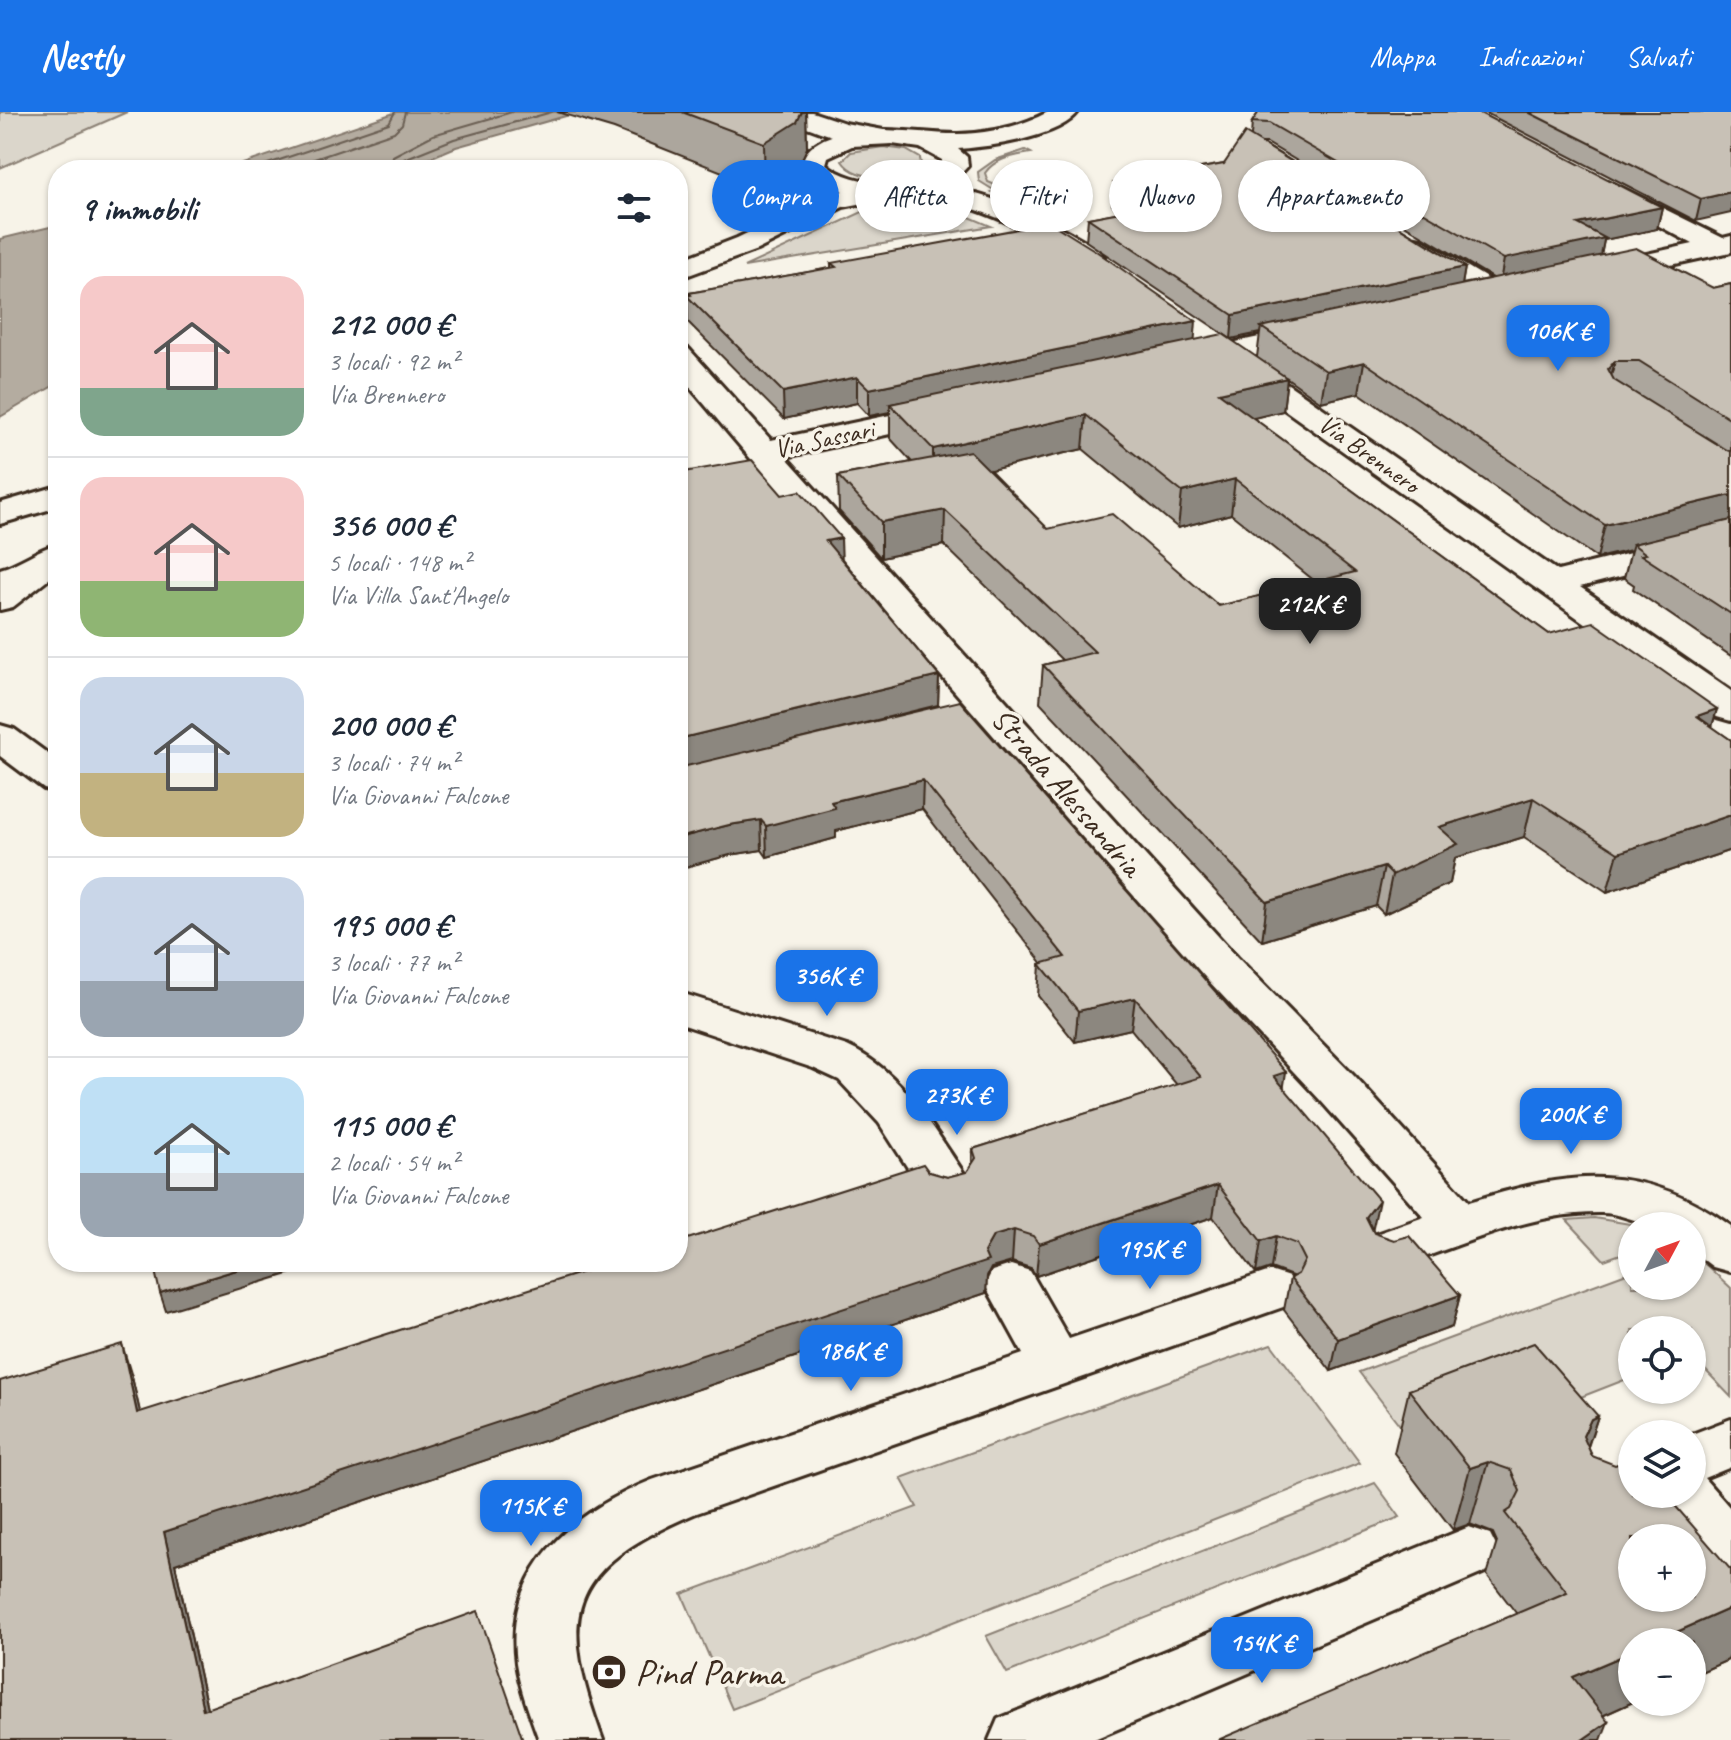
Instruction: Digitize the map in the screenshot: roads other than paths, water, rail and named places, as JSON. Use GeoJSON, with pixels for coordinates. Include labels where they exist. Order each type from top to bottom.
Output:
{"type":"FeatureCollection","features":[{"type":"Feature","properties":{"kind":"street"},"geometry":{"type":"LineString","coordinates":[[778,115],[880,136],[956,142],[1036,127],[1066,112]]}},
{"type":"Feature","properties":{"kind":"street"},"geometry":{"type":"LineString","coordinates":[[971,160],[1061,129],[1089,112]]}},
{"type":"Feature","properties":{"kind":"street"},"geometry":{"type":"LineString","coordinates":[[778,115],[812,152],[825,177],[855,185]]}},
{"type":"Feature","properties":{"kind":"street"},"geometry":{"type":"LineString","coordinates":[[812,152],[844,140],[880,136]]}},
{"type":"Feature","properties":{"kind":"street"},"geometry":{"type":"LineString","coordinates":[[916,139],[950,152],[954,160]]}},
{"type":"Feature","properties":{"kind":"street"},"geometry":{"type":"LineString","coordinates":[[812,152],[813,160]]}},
{"type":"Feature","properties":{"kind":"street"},"geometry":{"type":"LineString","coordinates":[[1583,176],[1727,246]]}},
{"type":"Feature","properties":{"kind":"street"},"geometry":{"type":"LineString","coordinates":[[688,267],[769,232]]}},
{"type":"Feature","properties":{"kind":"street"},"geometry":{"type":"LineString","coordinates":[[1050,232],[1117,276]]}},
{"type":"Feature","properties":{"kind":"street"},"geometry":{"type":"LineString","coordinates":[[1391,232],[1495,295]]}},
{"type":"Feature","properties":{"kind":"street"},"geometry":{"type":"LineString","coordinates":[[1570,279],[1727,246]]}},
{"type":"Feature","properties":{"kind":"street"},"geometry":{"type":"LineString","coordinates":[[1448,305],[1525,289]]}},
{"type":"Feature","properties":{"kind":"street"},"geometry":{"type":"LineString","coordinates":[[1153,368],[1354,325]]}},
{"type":"Feature","properties":{"kind":"street","name":"Via Brennero"},"geometry":{"type":"LineString","coordinates":[[1189,327],[1731,709]]}},
{"type":"Feature","properties":{"kind":"street","name":"Strada Alessandria"},"geometry":{"type":"LineString","coordinates":[[688,368],[763,465],[993,707],[1221,967],[1321,1071],[1460,1225]]}},
{"type":"Feature","properties":{"kind":"street","name":"Via Sassari"},"geometry":{"type":"LineString","coordinates":[[763,465],[981,405]]}},
{"type":"Feature","properties":{"kind":"street"},"geometry":{"type":"LineString","coordinates":[[0,515],[48,499]]}},
{"type":"Feature","properties":{"kind":"street"},"geometry":{"type":"LineString","coordinates":[[0,515],[48,521]]}},
{"type":"Feature","properties":{"kind":"street"},"geometry":{"type":"LineString","coordinates":[[1552,583],[1731,538]]}},
{"type":"Feature","properties":{"kind":"street"},"geometry":{"type":"LineString","coordinates":[[0,580],[21,575],[48,560]]}},
{"type":"Feature","properties":{"kind":"street"},"geometry":{"type":"LineString","coordinates":[[0,599],[48,561]]}},
{"type":"Feature","properties":{"kind":"street"},"geometry":{"type":"LineString","coordinates":[[948,718],[993,707]]}},
{"type":"Feature","properties":{"kind":"street"},"geometry":{"type":"LineString","coordinates":[[0,737],[48,773]]}},
{"type":"Feature","properties":{"kind":"street"},"geometry":{"type":"LineString","coordinates":[[688,1010],[856,1069],[896,1111],[947,1188]]}},
{"type":"Feature","properties":{"kind":"street"},"geometry":{"type":"LineString","coordinates":[[1388,1250],[1541,1198],[1596,1193],[1625,1197],[1682,1217],[1731,1253]]}},
{"type":"Feature","properties":{"kind":"street"},"geometry":{"type":"LineString","coordinates":[[1011,1285],[1056,1365]]}},
{"type":"Feature","properties":{"kind":"street"},"geometry":{"type":"LineString","coordinates":[[571,1740],[554,1692],[546,1650],[546,1621],[555,1591],[570,1565],[591,1541],[617,1521],[673,1497],[1270,1291]]}},
{"type":"Feature","properties":{"kind":"street"},"geometry":{"type":"LineString","coordinates":[[1694,1508],[1731,1550]]}},
{"type":"Feature","properties":{"kind":"street"},"geometry":{"type":"LineString","coordinates":[[1021,1740],[1469,1552]]}},
{"type":"Feature","properties":{"kind":"water"},"geometry":{"type":"Polygon","coordinates":[[[397,112],[580,112],[456,147],[425,160],[255,160],[397,112]]]}},
{"type":"Feature","properties":{"kind":"water"},"geometry":{"type":"Polygon","coordinates":[[[48,227],[48,389],[0,417],[0,239],[48,227]]]}},
{"type":"Feature","properties":{"kind":"place","name":"Pind Parma"},"geometry":{"type":"Point","coordinates":[609,1672]}}]}
